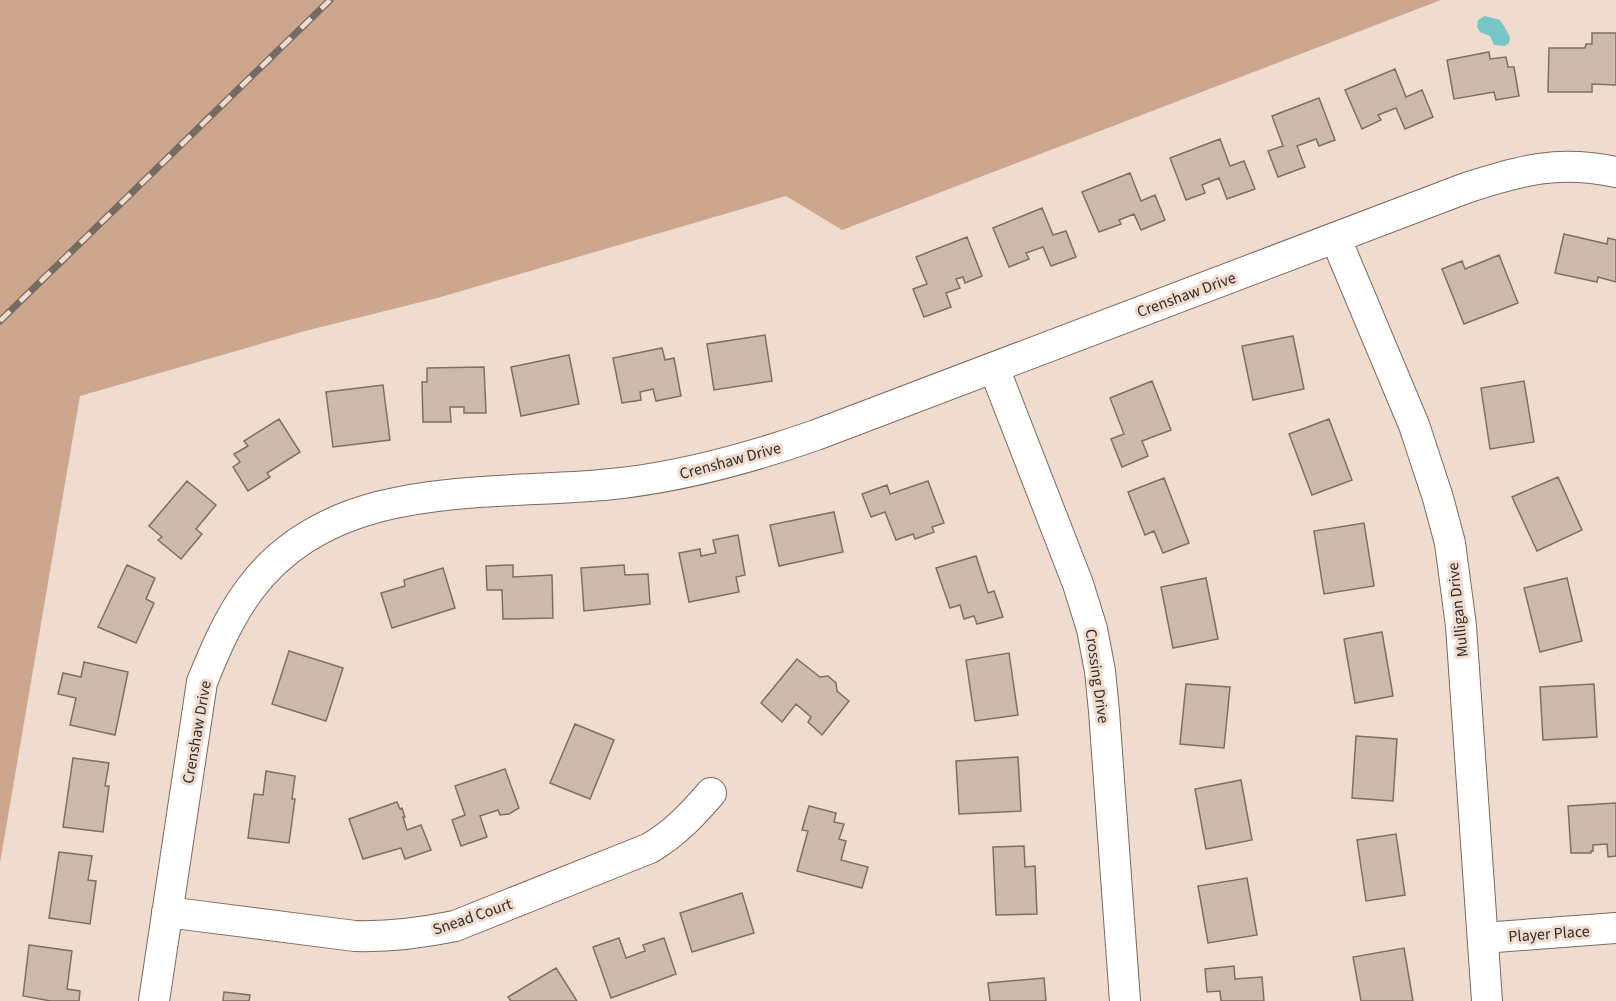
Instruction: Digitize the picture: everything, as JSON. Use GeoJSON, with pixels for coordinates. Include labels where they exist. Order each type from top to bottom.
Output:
{"type":"FeatureCollection","features":[{"type":"Feature","properties":{"kind":"street","name":"Crenshaw Drive"},"geometry":{"type":"LineString","coordinates":[[154,1001],[202,682],[234,613],[251,587],[281,556],[309,536],[369,509],[408,499],[442,494],[621,483],[678,475],[745,459],[816,435],[1466,188],[1511,173],[1551,166],[1590,167],[1616,172]]}},
{"type":"Feature","properties":{"kind":"street","name":"Mulligan Drive"},"geometry":{"type":"LineString","coordinates":[[1336,239],[1414,425],[1450,543],[1461,626],[1487,1001]]}},
{"type":"Feature","properties":{"kind":"street","name":"Crossing Drive"},"geometry":{"type":"LineString","coordinates":[[994,368],[1062,541],[1092,629],[1104,711],[1125,1001]]}},
{"type":"Feature","properties":{"kind":"street","name":"Snead Court"},"geometry":{"type":"LineString","coordinates":[[167,912],[355,936],[422,933],[454,926],[650,848],[687,822],[711,793]]}},
{"type":"Feature","properties":{"kind":"street","name":"Player Place"},"geometry":{"type":"LineString","coordinates":[[1482,938],[1616,928]]}},
{"type":"Feature","properties":{"kind":"shaded area"},"geometry":{"type":"Polygon","coordinates":[[[0,0],[1441,0],[842,230],[786,196],[441,297],[305,331],[80,396],[0,863],[0,0]]]}},
{"type":"Feature","properties":{"kind":"water"},"geometry":{"type":"Polygon","coordinates":[[[1485,16],[1500,20],[1510,37],[1509,43],[1505,46],[1494,45],[1490,36],[1480,32],[1477,27],[1478,20],[1485,16]]]}},
{"type":"Feature","properties":{"kind":"building"},"geometry":{"type":"Polygon","coordinates":[[[1592,33],[1616,33],[1616,85],[1592,84],[1592,92],[1548,92],[1549,48],[1585,48],[1586,44],[1592,44],[1592,33]]]}},
{"type":"Feature","properties":{"kind":"building"},"geometry":{"type":"Polygon","coordinates":[[[1489,52],[1490,59],[1506,57],[1508,67],[1514,67],[1519,96],[1496,100],[1494,92],[1454,99],[1447,60],[1489,52]]]}},
{"type":"Feature","properties":{"kind":"building"},"geometry":{"type":"Polygon","coordinates":[[[1395,69],[1406,97],[1422,90],[1433,117],[1405,129],[1396,108],[1378,115],[1381,120],[1362,129],[1345,90],[1395,69]]]}},
{"type":"Feature","properties":{"kind":"building"},"geometry":{"type":"Polygon","coordinates":[[[1319,98],[1335,140],[1319,146],[1316,139],[1297,146],[1305,167],[1278,177],[1268,151],[1283,146],[1272,116],[1319,98]]]}},
{"type":"Feature","properties":{"kind":"building"},"geometry":{"type":"Polygon","coordinates":[[[1220,139],[1230,166],[1244,161],[1255,189],[1227,199],[1219,178],[1202,185],[1205,193],[1186,200],[1170,158],[1220,139]]]}},
{"type":"Feature","properties":{"kind":"building"},"geometry":{"type":"Polygon","coordinates":[[[1130,173],[1141,201],[1155,195],[1165,220],[1141,230],[1134,214],[1119,220],[1121,224],[1099,232],[1082,192],[1130,173]]]}},
{"type":"Feature","properties":{"kind":"building"},"geometry":{"type":"Polygon","coordinates":[[[1042,208],[1053,235],[1066,231],[1076,257],[1051,266],[1043,247],[1026,253],[1029,259],[1009,267],[993,228],[1042,208]]]}},
{"type":"Feature","properties":{"kind":"building"},"geometry":{"type":"Polygon","coordinates":[[[1564,234],[1607,244],[1608,238],[1616,240],[1616,282],[1598,277],[1597,282],[1555,273],[1564,234]]]}},
{"type":"Feature","properties":{"kind":"building"},"geometry":{"type":"Polygon","coordinates":[[[967,237],[982,276],[965,283],[963,277],[956,279],[960,288],[946,293],[951,307],[924,317],[913,289],[927,284],[916,257],[967,237]]]}},
{"type":"Feature","properties":{"kind":"building"},"geometry":{"type":"Polygon","coordinates":[[[1499,255],[1518,303],[1464,324],[1442,269],[1462,261],[1465,269],[1499,255]]]}},
{"type":"Feature","properties":{"kind":"building"},"geometry":{"type":"Polygon","coordinates":[[[765,335],[772,381],[714,390],[707,344],[765,335]]]}},
{"type":"Feature","properties":{"kind":"building"},"geometry":{"type":"Polygon","coordinates":[[[1293,336],[1304,389],[1253,400],[1242,346],[1293,336]]]}},
{"type":"Feature","properties":{"kind":"building"},"geometry":{"type":"Polygon","coordinates":[[[662,348],[665,360],[674,358],[681,396],[656,401],[653,389],[640,392],[641,400],[622,403],[613,358],[662,348]]]}},
{"type":"Feature","properties":{"kind":"building"},"geometry":{"type":"Polygon","coordinates":[[[569,355],[579,404],[521,416],[511,367],[569,355]]]}},
{"type":"Feature","properties":{"kind":"building"},"geometry":{"type":"Polygon","coordinates":[[[484,367],[486,413],[464,413],[464,407],[450,407],[451,422],[423,422],[422,382],[427,382],[427,368],[484,367]]]}},
{"type":"Feature","properties":{"kind":"building"},"geometry":{"type":"Polygon","coordinates":[[[1152,381],[1171,430],[1142,441],[1148,456],[1122,467],[1111,439],[1124,434],[1110,398],[1152,381]]]}},
{"type":"Feature","properties":{"kind":"building"},"geometry":{"type":"Polygon","coordinates":[[[1524,381],[1534,442],[1490,449],[1481,388],[1524,381]]]}},
{"type":"Feature","properties":{"kind":"building"},"geometry":{"type":"Polygon","coordinates":[[[383,385],[390,440],[333,447],[326,392],[383,385]]]}},
{"type":"Feature","properties":{"kind":"building"},"geometry":{"type":"Polygon","coordinates":[[[279,419],[300,452],[267,473],[270,477],[248,491],[233,467],[240,462],[234,454],[248,446],[244,441],[279,419]]]}},
{"type":"Feature","properties":{"kind":"building"},"geometry":{"type":"Polygon","coordinates":[[[1329,419],[1352,480],[1312,495],[1289,434],[1329,419]]]}},
{"type":"Feature","properties":{"kind":"building"},"geometry":{"type":"Polygon","coordinates":[[[1558,477],[1582,530],[1537,551],[1512,497],[1558,477]]]}},
{"type":"Feature","properties":{"kind":"building"},"geometry":{"type":"Polygon","coordinates":[[[1164,478],[1189,543],[1163,553],[1154,531],[1145,535],[1128,492],[1164,478]]]}},
{"type":"Feature","properties":{"kind":"building"},"geometry":{"type":"Polygon","coordinates":[[[187,481],[216,505],[196,529],[202,534],[181,559],[158,540],[162,537],[149,526],[187,481]]]}},
{"type":"Feature","properties":{"kind":"building"},"geometry":{"type":"Polygon","coordinates":[[[928,481],[944,523],[932,527],[934,532],[915,539],[913,534],[896,540],[885,512],[871,517],[862,494],[887,485],[890,494],[928,481]]]}},
{"type":"Feature","properties":{"kind":"building"},"geometry":{"type":"Polygon","coordinates":[[[834,512],[843,552],[779,566],[770,525],[834,512]]]}},
{"type":"Feature","properties":{"kind":"building"},"geometry":{"type":"Polygon","coordinates":[[[1364,523],[1374,586],[1324,594],[1314,531],[1364,523]]]}},
{"type":"Feature","properties":{"kind":"building"},"geometry":{"type":"Polygon","coordinates":[[[738,535],[745,575],[736,577],[739,592],[689,602],[679,553],[700,549],[701,556],[716,553],[713,540],[738,535]]]}},
{"type":"Feature","properties":{"kind":"building"},"geometry":{"type":"Polygon","coordinates":[[[976,556],[988,593],[994,591],[1003,617],[977,624],[974,616],[964,619],[960,605],[950,608],[936,568],[976,556]]]}},
{"type":"Feature","properties":{"kind":"building"},"geometry":{"type":"Polygon","coordinates":[[[127,565],[155,578],[146,599],[154,603],[136,643],[98,627],[127,565]]]}},
{"type":"Feature","properties":{"kind":"building"},"geometry":{"type":"Polygon","coordinates":[[[513,565],[513,577],[552,575],[553,618],[503,619],[502,590],[487,590],[486,566],[513,565]]]}},
{"type":"Feature","properties":{"kind":"building"},"geometry":{"type":"Polygon","coordinates":[[[624,565],[625,575],[648,574],[650,604],[584,611],[581,568],[624,565]]]}},
{"type":"Feature","properties":{"kind":"building"},"geometry":{"type":"Polygon","coordinates":[[[443,568],[455,608],[392,628],[381,593],[405,586],[404,580],[443,568]]]}},
{"type":"Feature","properties":{"kind":"building"},"geometry":{"type":"Polygon","coordinates":[[[1206,578],[1218,639],[1173,648],[1161,587],[1206,578]]]}},
{"type":"Feature","properties":{"kind":"building"},"geometry":{"type":"Polygon","coordinates":[[[1567,578],[1582,641],[1540,652],[1524,588],[1567,578]]]}},
{"type":"Feature","properties":{"kind":"building"},"geometry":{"type":"Polygon","coordinates":[[[1382,632],[1393,696],[1355,703],[1344,639],[1382,632]]]}},
{"type":"Feature","properties":{"kind":"building"},"geometry":{"type":"Polygon","coordinates":[[[289,651],[343,668],[326,721],[272,704],[289,651]]]}},
{"type":"Feature","properties":{"kind":"building"},"geometry":{"type":"Polygon","coordinates":[[[1009,653],[1018,715],[975,721],[966,660],[1009,653]]]}},
{"type":"Feature","properties":{"kind":"building"},"geometry":{"type":"Polygon","coordinates":[[[797,659],[820,677],[828,676],[836,683],[837,691],[849,701],[822,735],[808,722],[811,717],[796,704],[782,722],[761,703],[797,659]]]}},
{"type":"Feature","properties":{"kind":"building"},"geometry":{"type":"Polygon","coordinates":[[[84,662],[128,672],[115,735],[70,725],[76,698],[58,694],[63,673],[81,677],[84,662]]]}},
{"type":"Feature","properties":{"kind":"building"},"geometry":{"type":"Polygon","coordinates":[[[1186,684],[1230,687],[1224,748],[1180,744],[1186,684]]]}},
{"type":"Feature","properties":{"kind":"building"},"geometry":{"type":"Polygon","coordinates":[[[1594,684],[1597,737],[1543,740],[1540,687],[1594,684]]]}},
{"type":"Feature","properties":{"kind":"building"},"geometry":{"type":"Polygon","coordinates":[[[575,724],[614,740],[590,799],[550,783],[575,724]]]}},
{"type":"Feature","properties":{"kind":"building"},"geometry":{"type":"Polygon","coordinates":[[[1356,736],[1397,739],[1393,801],[1352,798],[1356,736]]]}},
{"type":"Feature","properties":{"kind":"building"},"geometry":{"type":"Polygon","coordinates":[[[1018,757],[1021,811],[959,814],[956,761],[1018,757]]]}},
{"type":"Feature","properties":{"kind":"building"},"geometry":{"type":"Polygon","coordinates":[[[73,758],[109,763],[105,786],[109,786],[103,832],[63,827],[73,758]]]}},
{"type":"Feature","properties":{"kind":"building"},"geometry":{"type":"Polygon","coordinates":[[[505,769],[519,808],[509,814],[500,815],[498,810],[480,816],[487,837],[461,846],[452,820],[465,815],[455,786],[505,769]]]}},
{"type":"Feature","properties":{"kind":"building"},"geometry":{"type":"Polygon","coordinates":[[[266,771],[295,776],[292,799],[295,799],[289,843],[248,838],[254,794],[263,795],[266,771]]]}},
{"type":"Feature","properties":{"kind":"building"},"geometry":{"type":"Polygon","coordinates":[[[1241,780],[1252,840],[1206,849],[1195,789],[1241,780]]]}},
{"type":"Feature","properties":{"kind":"building"},"geometry":{"type":"Polygon","coordinates":[[[397,802],[400,809],[402,808],[407,830],[421,825],[431,850],[405,859],[401,848],[363,859],[349,819],[397,802]]]}},
{"type":"Feature","properties":{"kind":"building"},"geometry":{"type":"Polygon","coordinates":[[[1616,803],[1616,856],[1608,857],[1607,844],[1593,845],[1591,853],[1571,853],[1568,806],[1616,803]]]}},
{"type":"Feature","properties":{"kind":"building"},"geometry":{"type":"Polygon","coordinates":[[[809,806],[836,813],[834,822],[844,824],[839,839],[846,841],[841,860],[868,867],[862,888],[797,871],[808,831],[802,830],[809,806]]]}},
{"type":"Feature","properties":{"kind":"building"},"geometry":{"type":"Polygon","coordinates":[[[1396,834],[1405,895],[1366,901],[1357,840],[1396,834]]]}},
{"type":"Feature","properties":{"kind":"building"},"geometry":{"type":"Polygon","coordinates":[[[1024,846],[1025,867],[1035,866],[1037,914],[996,915],[993,847],[1024,846]]]}},
{"type":"Feature","properties":{"kind":"building"},"geometry":{"type":"Polygon","coordinates":[[[59,852],[92,856],[88,880],[96,881],[90,924],[49,918],[59,852]]]}},
{"type":"Feature","properties":{"kind":"building"},"geometry":{"type":"Polygon","coordinates":[[[1247,878],[1257,935],[1208,943],[1198,886],[1247,878]]]}},
{"type":"Feature","properties":{"kind":"building"},"geometry":{"type":"Polygon","coordinates":[[[742,893],[754,933],[692,952],[680,913],[742,893]]]}},
{"type":"Feature","properties":{"kind":"building"},"geometry":{"type":"Polygon","coordinates":[[[619,938],[626,958],[645,951],[643,945],[664,938],[676,974],[611,998],[593,947],[619,938]]]}},
{"type":"Feature","properties":{"kind":"building"},"geometry":{"type":"Polygon","coordinates":[[[29,945],[72,951],[67,989],[80,991],[79,1001],[51,1001],[23,996],[29,945]]]}},
{"type":"Feature","properties":{"kind":"building"},"geometry":{"type":"Polygon","coordinates":[[[1404,948],[1413,1001],[1361,1001],[1353,957],[1404,948]]]}},
{"type":"Feature","properties":{"kind":"building"},"geometry":{"type":"Polygon","coordinates":[[[1234,966],[1235,979],[1262,977],[1264,1001],[1221,1001],[1220,991],[1207,992],[1205,969],[1234,966]]]}},
{"type":"Feature","properties":{"kind":"building"},"geometry":{"type":"Polygon","coordinates":[[[556,968],[577,1001],[511,1001],[508,997],[556,968]]]}},
{"type":"Feature","properties":{"kind":"building"},"geometry":{"type":"Polygon","coordinates":[[[1044,978],[1046,1001],[990,1001],[988,983],[1044,978]]]}},
{"type":"Feature","properties":{"kind":"building"},"geometry":{"type":"Polygon","coordinates":[[[224,992],[250,995],[249,1001],[223,1001],[224,992]]]}},
{"type":"Feature","properties":{"kind":"railway"},"geometry":{"type":"LineString","coordinates":[[0,321],[330,0]]}}]}
